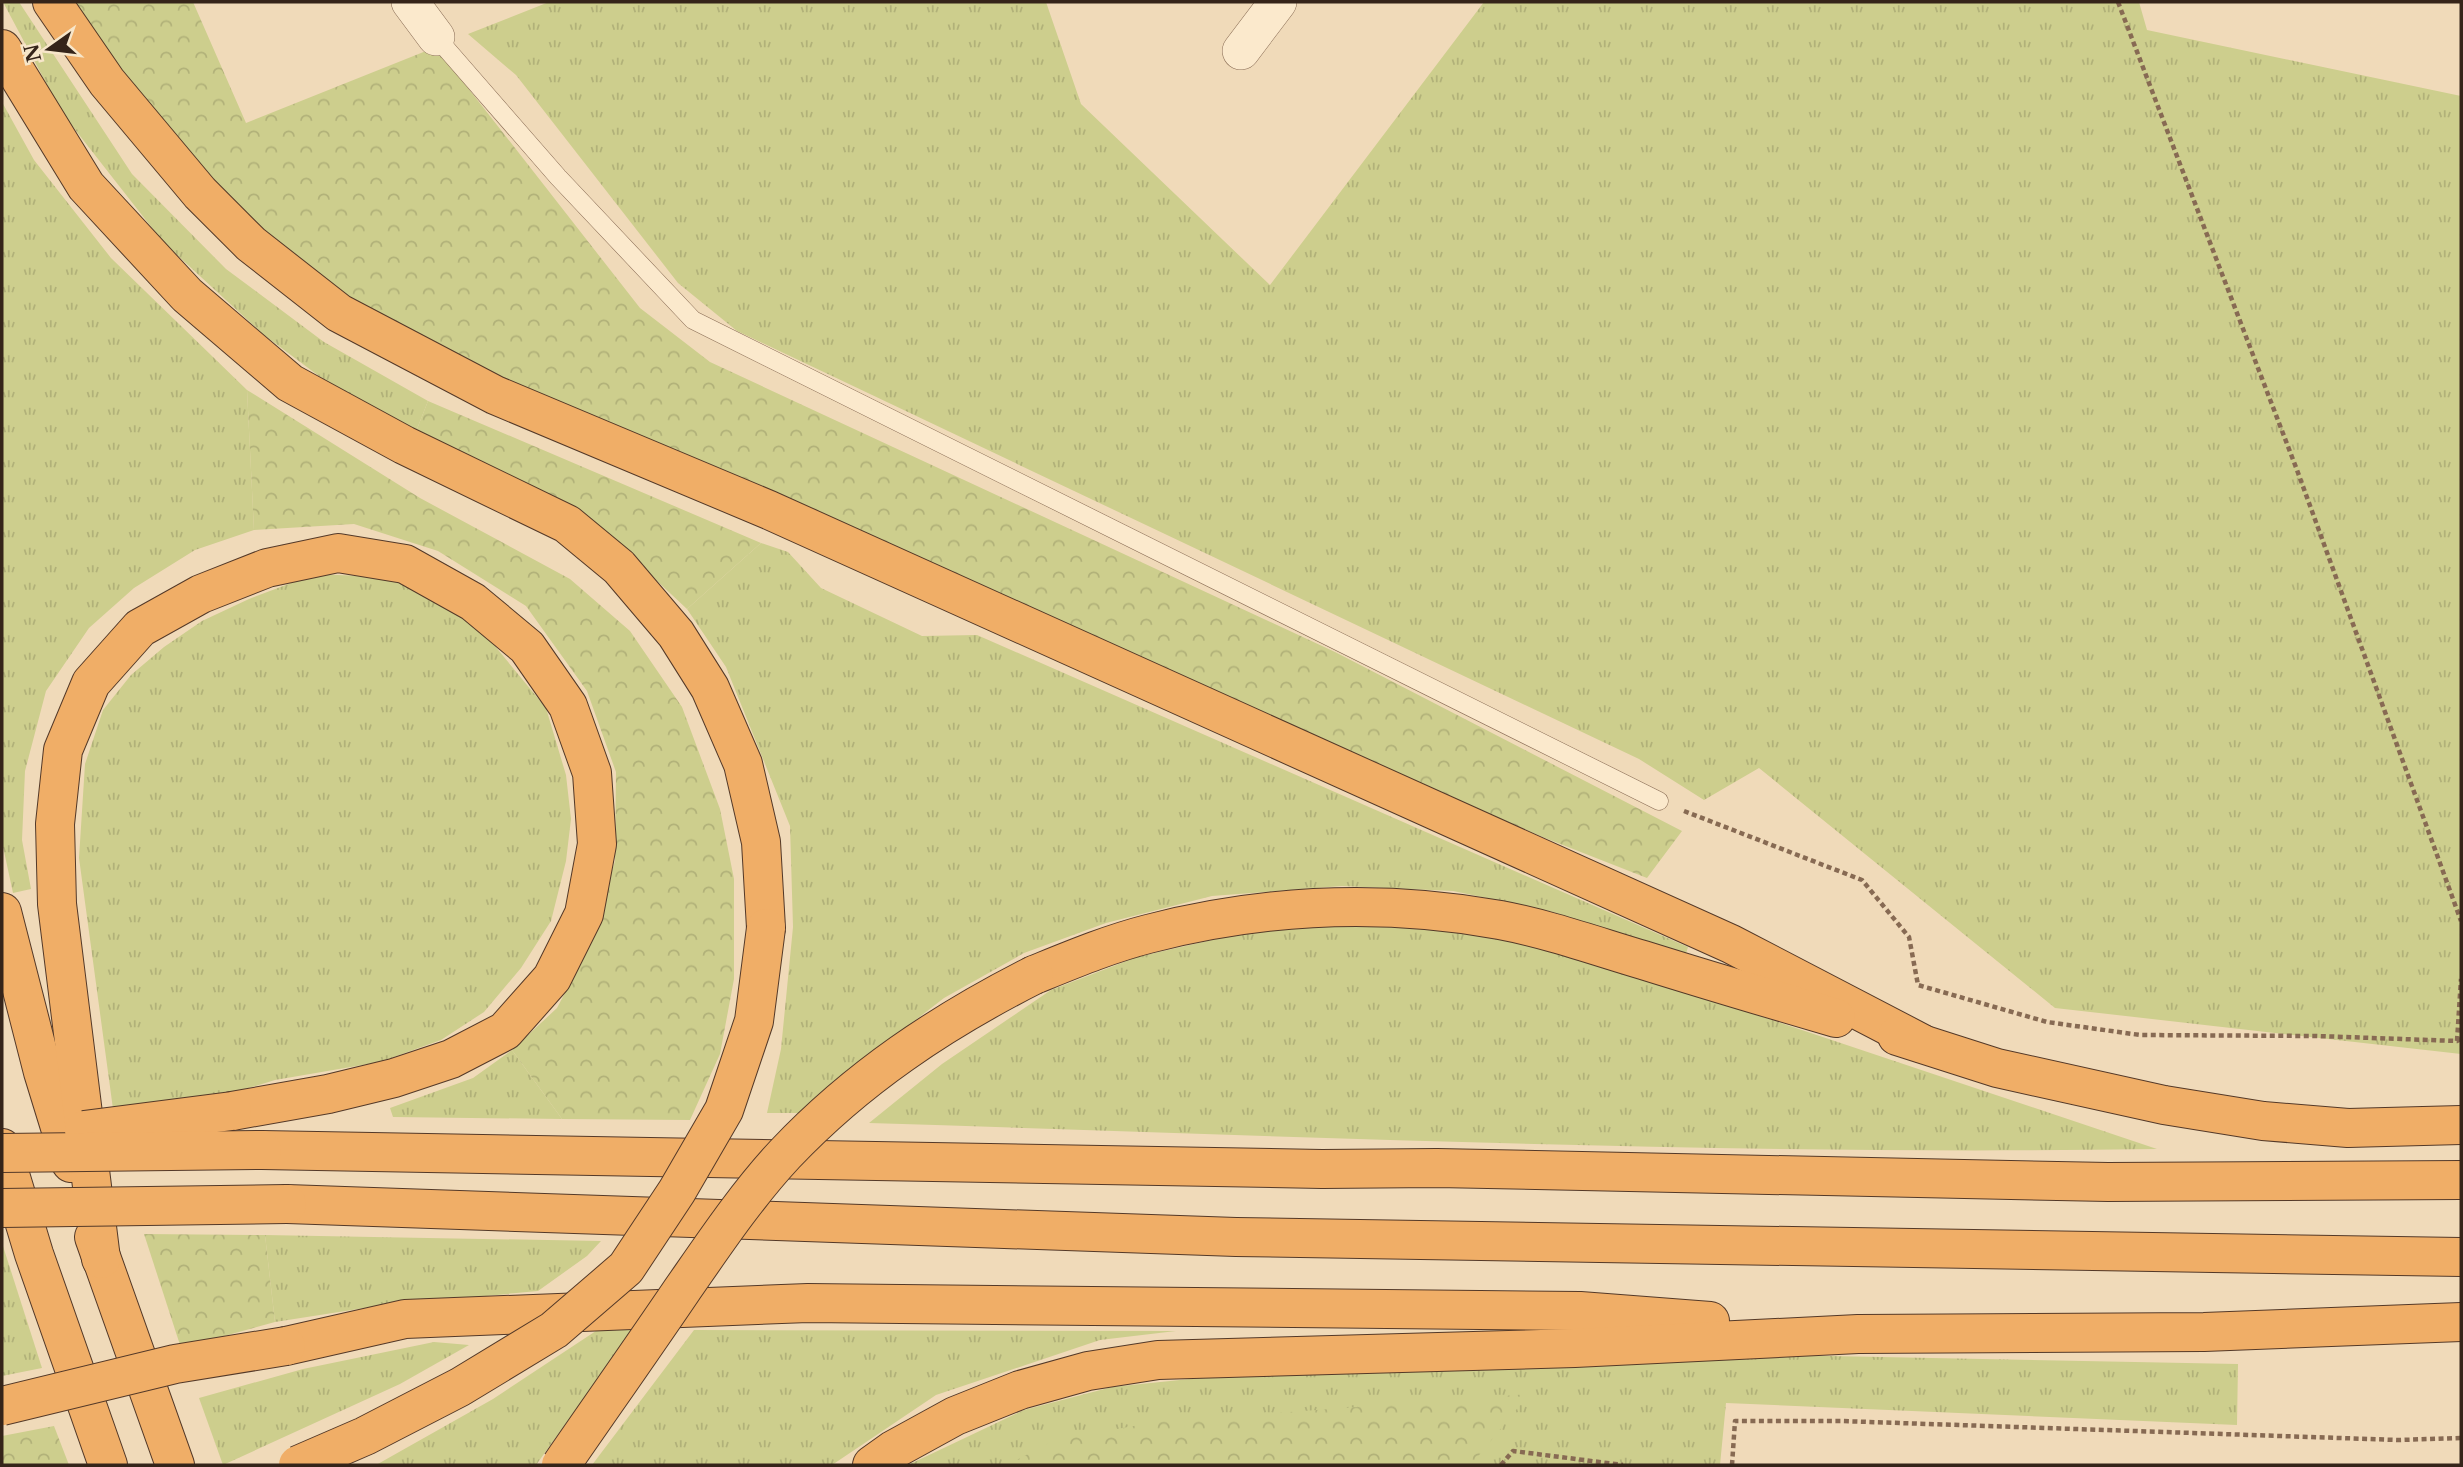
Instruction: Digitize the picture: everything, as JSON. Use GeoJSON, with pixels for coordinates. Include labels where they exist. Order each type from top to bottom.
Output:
{"type":"FeatureCollection","features":[{"type":"Feature","properties":{"kind":"highway"},"geometry":{"type":"LineString","coordinates":[[52,2],[107,82],[200,193],[251,244],[339,313],[495,395],[769,510],[1731,944],[1921,1043]]}},
{"type":"Feature","properties":{"kind":"highway"},"geometry":{"type":"LineString","coordinates":[[2,49],[86,186],[187,295],[290,383],[404,445],[567,524],[619,567],[676,634],[710,688],[743,764],[761,842],[766,928],[754,1021],[724,1110],[677,1191],[626,1268],[554,1330],[472,1380],[365,1436],[298,1465]]}},
{"type":"Feature","properties":{"kind":"highway"},"geometry":{"type":"LineString","coordinates":[[2,1139],[144,1124],[328,1094],[394,1078],[451,1059],[505,1031],[552,978],[584,914],[597,844],[592,773],[568,706],[527,647],[473,602],[405,564],[338,554],[267,568],[201,594],[140,628],[92,683],[63,750],[55,824],[57,904],[101,1259]]}},
{"type":"Feature","properties":{"kind":"highway"},"geometry":{"type":"LineString","coordinates":[[561,1465],[737,1213],[784,1156],[828,1112],[875,1071],[926,1035],[979,1003],[1034,975],[1146,934],[1204,920],[1323,907],[1394,908],[1502,921],[1559,935],[1997,1068],[2087,1089],[2263,1121],[2348,1128],[2461,1125]]}},
{"type":"Feature","properties":{"kind":"highway"},"geometry":{"type":"LineString","coordinates":[[2,912],[43,1072],[101,1259],[175,1465]]}},
{"type":"Feature","properties":{"kind":"highway"},"geometry":{"type":"LineString","coordinates":[[108,1465],[34,1254],[2,1150],[262,1150],[1294,1168],[1437,1168],[2094,1182],[2461,1180]]}},
{"type":"Feature","properties":{"kind":"highway"},"geometry":{"type":"LineString","coordinates":[[2,1208],[287,1204],[1236,1237],[2461,1257]]}},
{"type":"Feature","properties":{"kind":"highway"},"geometry":{"type":"LineString","coordinates":[[2,1406],[175,1364],[286,1346],[405,1320],[808,1303],[1580,1311],[1858,1334]]}},
{"type":"Feature","properties":{"kind":"highway"},"geometry":{"type":"LineString","coordinates":[[872,1465],[893,1450],[955,1416],[1020,1390],[1088,1371],[1158,1360],[1575,1348],[1858,1334],[2204,1332],[2461,1322]]}},
{"type":"Feature","properties":{"kind":"street"},"geometry":{"type":"LineString","coordinates":[[410,2],[436,37]]}},
{"type":"Feature","properties":{"kind":"street"},"geometry":{"type":"LineString","coordinates":[[1241,51],[1278,2]]}},
{"type":"Feature","properties":{"kind":"lane"},"geometry":{"type":"LineString","coordinates":[[436,37],[558,177],[692,320],[1659,801]]}},
{"type":"Feature","properties":{"kind":"path"},"geometry":{"type":"LineString","coordinates":[[2118,2],[2297,470],[2461,920]]}},
{"type":"Feature","properties":{"kind":"path"},"geometry":{"type":"LineString","coordinates":[[1659,801],[1862,880],[1909,937],[1918,985],[2047,1022],[2140,1035],[2460,1040],[2461,979]]}},
{"type":"Feature","properties":{"kind":"path"},"geometry":{"type":"LineString","coordinates":[[1732,1465],[1735,1421],[1841,1421],[2398,1440],[2461,1438]]}},
{"type":"Feature","properties":{"kind":"path"},"geometry":{"type":"LineString","coordinates":[[1501,1465],[1513,1451],[1623,1465]]}},
{"type":"Feature","properties":{"kind":"green space"},"geometry":{"type":"Polygon","coordinates":[[[3,2],[19,2],[132,174],[226,269],[324,342],[428,401],[415,434],[331,385],[264,335],[163,242],[62,113],[3,2]]]}},
{"type":"Feature","properties":{"kind":"green space"},"geometry":{"type":"Polygon","coordinates":[[[71,2],[193,2],[246,123],[436,47],[640,308],[710,362],[1335,652],[1682,831],[1647,878],[1545,838],[628,443],[342,295],[197,174],[71,2]]]}},
{"type":"Feature","properties":{"kind":"green space"},"geometry":{"type":"Polygon","coordinates":[[[549,2],[1046,2],[1081,104],[1270,285],[1484,2],[2139,2],[2147,30],[2461,96],[2461,1054],[2055,1008],[1759,768],[1704,800],[1639,759],[737,331],[678,283],[516,75],[468,34],[549,2]]]}},
{"type":"Feature","properties":{"kind":"green space"},"geometry":{"type":"Polygon","coordinates":[[[2,102],[34,160],[111,258],[247,390],[254,530],[195,550],[134,588],[89,628],[46,691],[25,771],[22,840],[31,889],[13,893],[2,842],[2,102]]]}},
{"type":"Feature","properties":{"kind":"green space"},"geometry":{"type":"Polygon","coordinates":[[[247,390],[420,498],[570,579],[630,631],[682,707],[720,809],[734,879],[734,979],[720,1054],[690,1120],[562,1119],[512,1050],[557,1008],[587,951],[615,861],[616,772],[587,691],[526,606],[438,551],[354,524],[254,530],[247,390]]]}},
{"type":"Feature","properties":{"kind":"green space"},"geometry":{"type":"Polygon","coordinates":[[[428,401],[761,543],[687,609],[610,537],[415,434],[428,401]]]}},
{"type":"Feature","properties":{"kind":"green space"},"geometry":{"type":"Polygon","coordinates":[[[761,543],[788,552],[821,588],[922,636],[977,635],[1688,947],[1685,957],[1553,912],[1453,891],[1342,886],[1212,896],[1106,923],[1024,953],[944,998],[873,1053],[810,1113],[767,1113],[781,1049],[793,927],[790,826],[726,667],[687,609],[761,543]]]}},
{"type":"Feature","properties":{"kind":"green space"},"geometry":{"type":"Polygon","coordinates":[[[315,574],[384,577],[439,600],[485,634],[546,708],[566,775],[571,819],[566,861],[551,921],[521,968],[484,1012],[441,1040],[380,1062],[275,1080],[229,1094],[113,1109],[79,858],[85,764],[103,710],[131,675],[164,647],[202,621],[249,599],[315,574]]]}},
{"type":"Feature","properties":{"kind":"green space"},"geometry":{"type":"Polygon","coordinates":[[[1357,926],[1455,929],[1540,945],[1626,971],[2157,1149],[1835,1150],[1674,1147],[869,1123],[942,1064],[1051,990],[1137,957],[1260,929],[1357,926]]]}},
{"type":"Feature","properties":{"kind":"green space"},"geometry":{"type":"Polygon","coordinates":[[[512,1050],[562,1119],[393,1117],[390,1108],[473,1078],[512,1050]]]}},
{"type":"Feature","properties":{"kind":"green space"},"geometry":{"type":"Polygon","coordinates":[[[144,1234],[265,1235],[275,1322],[181,1348],[144,1234]]]}},
{"type":"Feature","properties":{"kind":"green space"},"geometry":{"type":"Polygon","coordinates":[[[265,1235],[601,1241],[587,1256],[538,1291],[371,1307],[275,1322],[265,1235]]]}},
{"type":"Feature","properties":{"kind":"green space"},"geometry":{"type":"Polygon","coordinates":[[[2,1243],[42,1368],[2,1376],[2,1243]]]}},
{"type":"Feature","properties":{"kind":"green space"},"geometry":{"type":"Polygon","coordinates":[[[611,1321],[636,1326],[536,1465],[376,1465],[493,1399],[611,1321]]]}},
{"type":"Feature","properties":{"kind":"green space"},"geometry":{"type":"Polygon","coordinates":[[[694,1330],[1176,1331],[1100,1340],[936,1395],[832,1465],[592,1465],[694,1330]]]}},
{"type":"Feature","properties":{"kind":"green space"},"geometry":{"type":"Polygon","coordinates":[[[434,1342],[469,1345],[400,1384],[223,1465],[199,1398],[303,1369],[434,1342]]]}},
{"type":"Feature","properties":{"kind":"green space"},"geometry":{"type":"Polygon","coordinates":[[[1777,1355],[2238,1364],[2237,1425],[1726,1403],[1720,1465],[908,1465],[1024,1410],[1112,1387],[1336,1364],[1777,1355]]]}},
{"type":"Feature","properties":{"kind":"green space"},"geometry":{"type":"Polygon","coordinates":[[[1529,1394],[1471,1465],[1007,1465],[1055,1440],[1156,1422],[1529,1394]]]}},
{"type":"Feature","properties":{"kind":"green space"},"geometry":{"type":"Polygon","coordinates":[[[54,1426],[69,1465],[2,1465],[2,1436],[54,1426]]]}}]}
